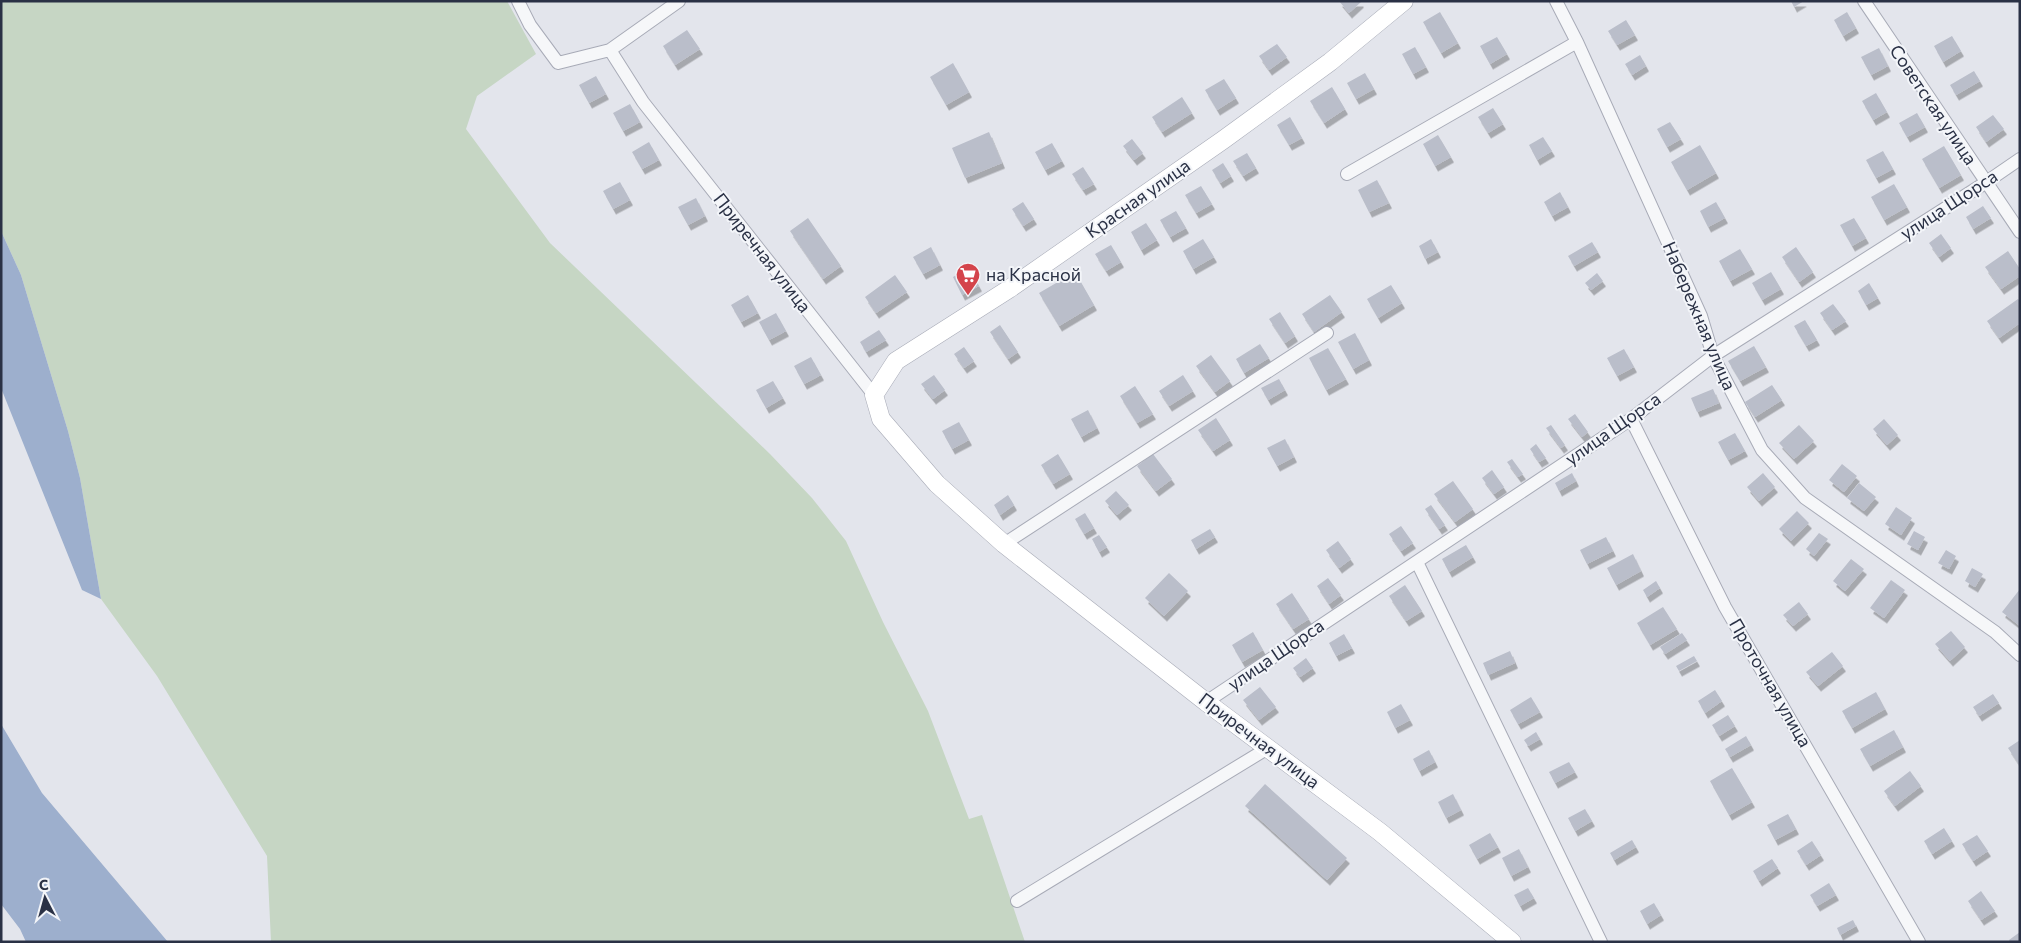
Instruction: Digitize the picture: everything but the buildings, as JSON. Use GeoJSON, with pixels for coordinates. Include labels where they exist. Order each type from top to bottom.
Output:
{"type":"FeatureCollection","features":[{"type":"Feature","properties":{"kind":"street"},"geometry":{"type":"LineString","coordinates":[[518,1],[530,25],[558,63],[610,50],[679,1]]}},
{"type":"Feature","properties":{"kind":"street","name":"Красная улица"},"geometry":{"type":"LineString","coordinates":[[874,395],[896,361],[1009,289],[1223,140],[1330,62],[1404,1]]}},
{"type":"Feature","properties":{"kind":"street","name":"Набережная улица"},"geometry":{"type":"LineString","coordinates":[[1556,1],[1577,42],[1701,316],[1712,356],[1762,450],[1805,498],[1995,632],[2020,655]]}},
{"type":"Feature","properties":{"kind":"street","name":"Советская улица"},"geometry":{"type":"LineString","coordinates":[[1864,1],[1985,183],[2020,232]]}},
{"type":"Feature","properties":{"kind":"street"},"geometry":{"type":"LineString","coordinates":[[1347,174],[1577,42]]}},
{"type":"Feature","properties":{"kind":"street","name":"Приречная улица"},"geometry":{"type":"LineString","coordinates":[[610,50],[643,102],[874,395],[881,419],[937,484],[1004,544],[1206,702],[1380,832],[1512,942]]}},
{"type":"Feature","properties":{"kind":"street","name":"улица Щорса"},"geometry":{"type":"LineString","coordinates":[[1206,702],[1631,419],[1712,356],[2020,159]]}},
{"type":"Feature","properties":{"kind":"street"},"geometry":{"type":"LineString","coordinates":[[1004,544],[1327,333]]}},
{"type":"Feature","properties":{"kind":"street","name":"Проточная улица"},"geometry":{"type":"LineString","coordinates":[[1631,419],[1725,607],[1919,942]]}},
{"type":"Feature","properties":{"kind":"street"},"geometry":{"type":"LineString","coordinates":[[1417,562],[1602,942]]}},
{"type":"Feature","properties":{"kind":"street"},"geometry":{"type":"LineString","coordinates":[[1018,901],[1268,748]]}},
{"type":"Feature","properties":{"kind":"green space"},"geometry":{"type":"Polygon","coordinates":[[[1,1],[507,1],[536,54],[477,96],[466,129],[550,243],[770,454],[812,498],[846,541],[883,622],[928,711],[969,819],[982,815],[1025,942],[271,942],[267,856],[157,676],[101,599],[80,478],[68,431],[21,275],[1,231],[1,1]]]}},
{"type":"Feature","properties":{"kind":"water"},"geometry":{"type":"Polygon","coordinates":[[[1,231],[21,275],[68,431],[80,478],[101,599],[82,590],[1,388],[1,231]]]}},
{"type":"Feature","properties":{"kind":"water"},"geometry":{"type":"Polygon","coordinates":[[[1,724],[42,793],[168,942],[26,942],[20,929],[1,904],[1,724]]]}},
{"type":"Feature","properties":{"kind":"place","name":"на Красной"},"geometry":{"type":"Point","coordinates":[968,296]}}]}
